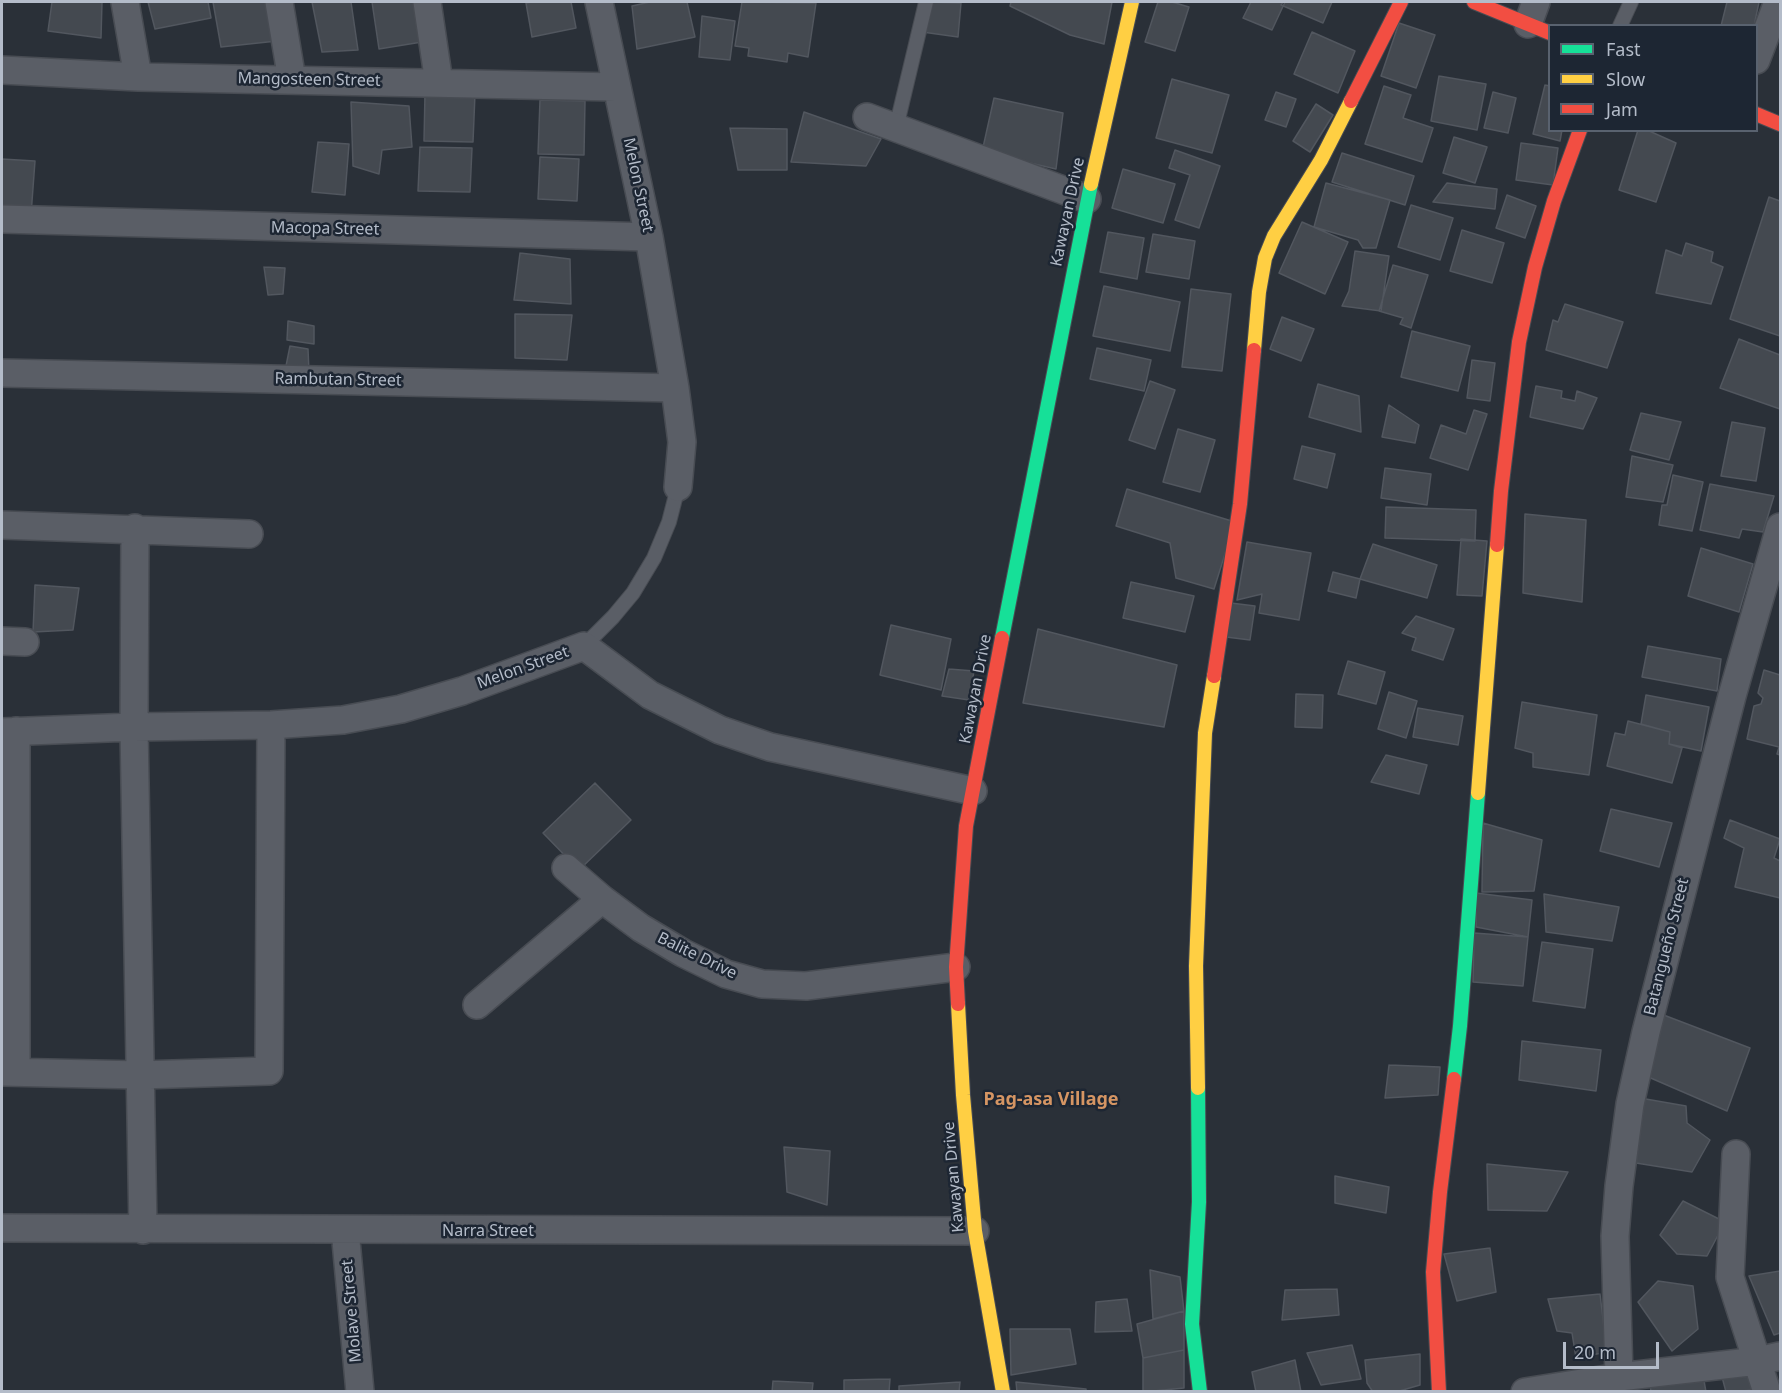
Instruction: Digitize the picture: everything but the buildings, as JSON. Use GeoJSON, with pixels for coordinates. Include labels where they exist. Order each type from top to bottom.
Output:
{"type":"FeatureCollection","features":[{"type":"Feature","properties":{"kind":"street"},"geometry":{"type":"LineString","coordinates":[[125,2],[138,77]]}},
{"type":"Feature","properties":{"kind":"street"},"geometry":{"type":"LineString","coordinates":[[279,2],[292,80]]}},
{"type":"Feature","properties":{"kind":"street"},"geometry":{"type":"LineString","coordinates":[[426,2],[439,83]]}},
{"type":"Feature","properties":{"kind":"street","name":"Melon Street"},"geometry":{"type":"LineString","coordinates":[[599,2],[649,237],[675,388],[682,442],[678,487]]}},
{"type":"Feature","properties":{"kind":"street","name":"Kawayan Drive"},"geometry":{"type":"LineString","coordinates":[[1003,1392],[975,1231],[963,1095],[956,967],[966,826],[1087,199],[1132,2]]}},
{"type":"Feature","properties":{"kind":"street"},"geometry":{"type":"LineString","coordinates":[[1200,1392],[1192,1324],[1199,1202],[1196,966],[1204,733],[1240,504],[1259,292],[1265,258],[1274,236],[1321,160],[1401,2]]}},
{"type":"Feature","properties":{"kind":"street"},"geometry":{"type":"LineString","coordinates":[[1474,2],[1538,19]]}},
{"type":"Feature","properties":{"kind":"street"},"geometry":{"type":"LineString","coordinates":[[1758,55],[1778,2]]}},
{"type":"Feature","properties":{"kind":"street","name":"Mangosteen Street"},"geometry":{"type":"LineString","coordinates":[[2,70],[138,77],[616,87]]}},
{"type":"Feature","properties":{"kind":"street"},"geometry":{"type":"LineString","coordinates":[[1758,115],[1780,124]]}},
{"type":"Feature","properties":{"kind":"street"},"geometry":{"type":"LineString","coordinates":[[867,117],[1087,199]]}},
{"type":"Feature","properties":{"kind":"street"},"geometry":{"type":"LineString","coordinates":[[1439,1392],[1433,1272],[1461,1014],[1501,491],[1520,342],[1535,267],[1554,201],[1579,132]]}},
{"type":"Feature","properties":{"kind":"street","name":"Macopa Street"},"geometry":{"type":"LineString","coordinates":[[2,219],[649,237]]}},
{"type":"Feature","properties":{"kind":"street","name":"Rambutan Street"},"geometry":{"type":"LineString","coordinates":[[2,373],[675,388]]}},
{"type":"Feature","properties":{"kind":"street"},"geometry":{"type":"LineString","coordinates":[[2,525],[135,528],[249,534]]}},
{"type":"Feature","properties":{"kind":"street","name":"Batangueño Street"},"geometry":{"type":"LineString","coordinates":[[1619,1377],[1615,1236],[1630,1104],[1646,1032],[1732,696],[1780,527]]}},
{"type":"Feature","properties":{"kind":"street"},"geometry":{"type":"LineString","coordinates":[[135,528],[134,727],[143,1230]]}},
{"type":"Feature","properties":{"kind":"street"},"geometry":{"type":"LineString","coordinates":[[584,646],[650,695],[720,730],[770,747],[973,790]]}},
{"type":"Feature","properties":{"kind":"street","name":"Melon Street"},"geometry":{"type":"LineString","coordinates":[[9,731],[271,725],[343,720],[401,708],[462,691],[584,646]]}},
{"type":"Feature","properties":{"kind":"street"},"geometry":{"type":"LineString","coordinates":[[9,731],[9,1072],[141,1075],[269,1071],[271,725]]}},
{"type":"Feature","properties":{"kind":"street","name":"Balite Drive"},"geometry":{"type":"LineString","coordinates":[[566,867],[602,899],[641,928],[683,953],[726,974],[762,984],[806,986],[956,967]]}},
{"type":"Feature","properties":{"kind":"street"},"geometry":{"type":"LineString","coordinates":[[477,1005],[602,899]]}},
{"type":"Feature","properties":{"kind":"street"},"geometry":{"type":"LineString","coordinates":[[1736,1154],[1730,1277],[1769,1359],[1767,1392]]}},
{"type":"Feature","properties":{"kind":"street","name":"Narra Street"},"geometry":{"type":"LineString","coordinates":[[2,1228],[975,1231]]}},
{"type":"Feature","properties":{"kind":"street","name":"Molave Street"},"geometry":{"type":"LineString","coordinates":[[345,1230],[360,1392]]}},
{"type":"Feature","properties":{"kind":"street"},"geometry":{"type":"LineString","coordinates":[[1525,1392],[1619,1377],[1769,1359]]}},
{"type":"Feature","properties":{"kind":"lane"},"geometry":{"type":"LineString","coordinates":[[896,128],[926,2]]}},
{"type":"Feature","properties":{"kind":"lane"},"geometry":{"type":"LineString","coordinates":[[1621,24],[1631,2]]}},
{"type":"Feature","properties":{"kind":"lane","name":"Melon Street"},"geometry":{"type":"LineString","coordinates":[[584,646],[613,617],[633,592],[654,558],[669,522],[678,487]]}},
{"type":"Feature","properties":{"kind":"traffic: fast"},"geometry":{"type":"LineString","coordinates":[[1002,638],[1091,184]]}},
{"type":"Feature","properties":{"kind":"traffic: fast"},"geometry":{"type":"LineString","coordinates":[[1454,1079],[1478,793]]}},
{"type":"Feature","properties":{"kind":"traffic: fast"},"geometry":{"type":"LineString","coordinates":[[1198,1088],[1199,1202],[1192,1324],[1200,1392]]}},
{"type":"Feature","properties":{"kind":"traffic: slow"},"geometry":{"type":"LineString","coordinates":[[1091,184],[1132,2]]}},
{"type":"Feature","properties":{"kind":"traffic: slow"},"geometry":{"type":"LineString","coordinates":[[1254,350],[1259,292],[1265,258],[1274,236],[1321,160],[1351,101]]}},
{"type":"Feature","properties":{"kind":"traffic: slow"},"geometry":{"type":"LineString","coordinates":[[1478,793],[1497,545]]}},
{"type":"Feature","properties":{"kind":"traffic: slow"},"geometry":{"type":"LineString","coordinates":[[1198,1088],[1196,966],[1205,733],[1214,676]]}},
{"type":"Feature","properties":{"kind":"traffic: slow"},"geometry":{"type":"LineString","coordinates":[[958,1004],[963,1095],[975,1231],[1003,1392]]}},
{"type":"Feature","properties":{"kind":"traffic: jam"},"geometry":{"type":"LineString","coordinates":[[1351,101],[1401,2]]}},
{"type":"Feature","properties":{"kind":"traffic: jam"},"geometry":{"type":"LineString","coordinates":[[1474,2],[1548,32]]}},
{"type":"Feature","properties":{"kind":"traffic: jam"},"geometry":{"type":"LineString","coordinates":[[1758,115],[1780,124]]}},
{"type":"Feature","properties":{"kind":"traffic: jam"},"geometry":{"type":"LineString","coordinates":[[1497,545],[1501,491],[1519,342],[1535,267],[1554,201],[1579,132]]}},
{"type":"Feature","properties":{"kind":"traffic: jam"},"geometry":{"type":"LineString","coordinates":[[1214,676],[1240,504],[1254,350]]}},
{"type":"Feature","properties":{"kind":"traffic: jam"},"geometry":{"type":"LineString","coordinates":[[958,1004],[956,967],[966,826],[1002,638]]}},
{"type":"Feature","properties":{"kind":"traffic: jam"},"geometry":{"type":"LineString","coordinates":[[1439,1392],[1433,1272],[1454,1079]]}},
{"type":"Feature","properties":{"kind":"district","name":"Pag-asa Village"},"geometry":{"type":"Point","coordinates":[1051,1100]}}]}
